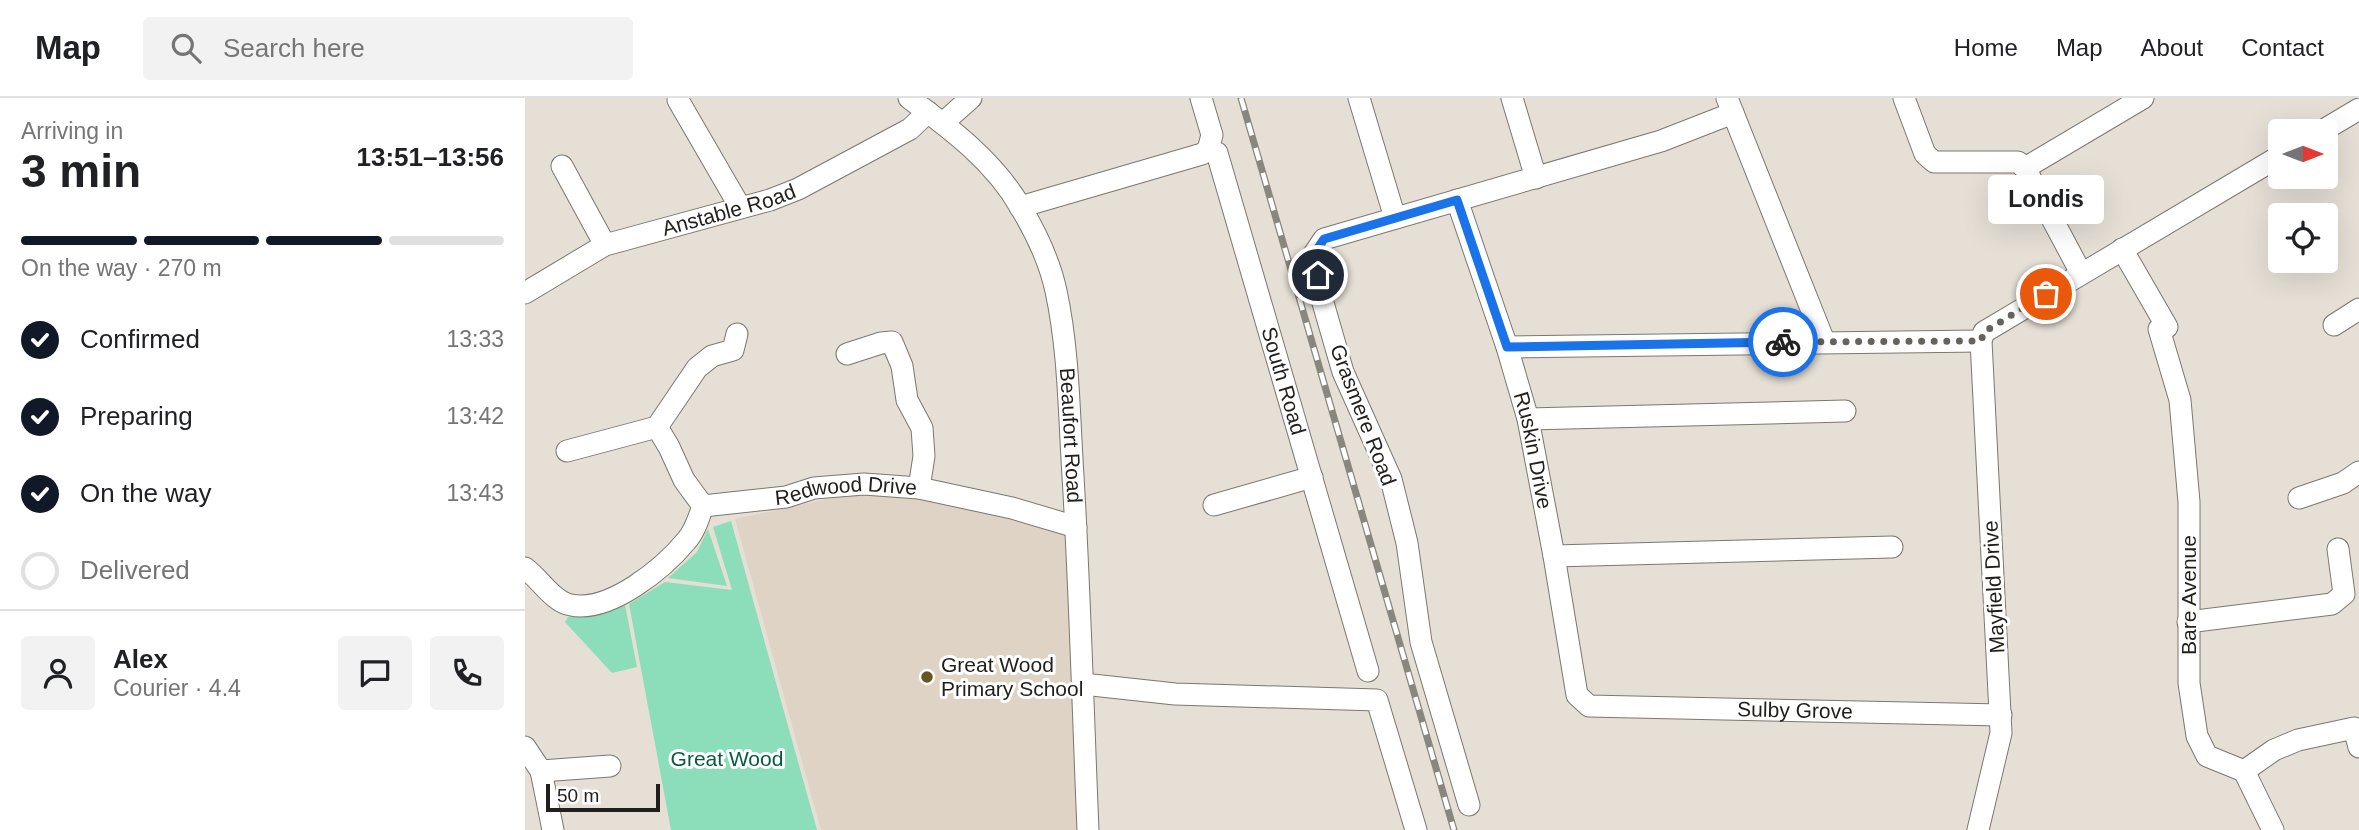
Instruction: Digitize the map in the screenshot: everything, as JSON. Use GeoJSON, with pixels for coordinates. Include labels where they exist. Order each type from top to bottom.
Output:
{"type":"FeatureCollection","features":[{"type":"Feature","properties":{"kind":"street","name":"Beaufort Road"},"geometry":{"type":"LineString","coordinates":[[909,98],[936,117],[984,160],[1020,207],[1042,252],[1056,290],[1066,370],[1076,527],[1088,830]]}},
{"type":"Feature","properties":{"kind":"street","name":"Anstable Road"},"geometry":{"type":"LineString","coordinates":[[525,293],[605,245],[770,200],[798,189],[971,98]]}},
{"type":"Feature","properties":{"kind":"street","name":"South Road"},"geometry":{"type":"LineString","coordinates":[[1201,98],[1212,135],[1208,150],[1217,153],[1368,671]]}},
{"type":"Feature","properties":{"kind":"street"},"geometry":{"type":"LineString","coordinates":[[1359,98],[1395,218]]}},
{"type":"Feature","properties":{"kind":"street"},"geometry":{"type":"LineString","coordinates":[[1513,98],[1536,178]]}},
{"type":"Feature","properties":{"kind":"street"},"geometry":{"type":"LineString","coordinates":[[1904,98],[1925,154],[1934,162],[2018,162],[2025,168],[2081,272]]}},
{"type":"Feature","properties":{"kind":"street"},"geometry":{"type":"LineString","coordinates":[[2025,168],[2143,98]]}},
{"type":"Feature","properties":{"kind":"street"},"geometry":{"type":"LineString","coordinates":[[678,100],[740,207]]}},
{"type":"Feature","properties":{"kind":"street"},"geometry":{"type":"LineString","coordinates":[[1730,106],[1824,341]]}},
{"type":"Feature","properties":{"kind":"street","name":"Grasmere Road"},"geometry":{"type":"LineString","coordinates":[[1469,805],[1421,642],[1407,543],[1391,479],[1343,372],[1321,296],[1314,254],[1324,239],[1661,141],[1730,106]]}},
{"type":"Feature","properties":{"kind":"street"},"geometry":{"type":"LineString","coordinates":[[2338,121],[2359,109]]}},
{"type":"Feature","properties":{"kind":"street"},"geometry":{"type":"LineString","coordinates":[[1020,207],[1208,150]]}},
{"type":"Feature","properties":{"kind":"street"},"geometry":{"type":"LineString","coordinates":[[1507,347],[1981,341],[1984,332],[2268,163]]}},
{"type":"Feature","properties":{"kind":"street"},"geometry":{"type":"LineString","coordinates":[[562,166],[605,245]]}},
{"type":"Feature","properties":{"kind":"street","name":"Ruskin Drive"},"geometry":{"type":"LineString","coordinates":[[1457,200],[1507,347],[1528,419],[1577,695],[1588,706]]}},
{"type":"Feature","properties":{"kind":"street","name":"Bare Avenue"},"geometry":{"type":"LineString","coordinates":[[2122,249],[2163,328],[2180,400],[2189,502],[2189,683],[2197,736],[2207,756],[2243,771]]}},
{"type":"Feature","properties":{"kind":"street"},"geometry":{"type":"LineString","coordinates":[[2334,325],[2359,309]]}},
{"type":"Feature","properties":{"kind":"street","name":"Mayfield Drive"},"geometry":{"type":"LineString","coordinates":[[1978,830],[2001,733],[1981,341]]}},
{"type":"Feature","properties":{"kind":"street"},"geometry":{"type":"LineString","coordinates":[[847,354],[892,342],[902,366],[907,400],[922,428],[924,456],[919,488]]}},
{"type":"Feature","properties":{"kind":"street"},"geometry":{"type":"LineString","coordinates":[[567,451],[657,427],[697,368],[712,355],[737,348]]}},
{"type":"Feature","properties":{"kind":"street"},"geometry":{"type":"LineString","coordinates":[[1528,419],[1845,411]]}},
{"type":"Feature","properties":{"kind":"street"},"geometry":{"type":"LineString","coordinates":[[525,568],[540,579],[554,596],[569,605],[583,606],[604,602],[648,578],[688,539],[703,506],[684,480],[657,427]]}},
{"type":"Feature","properties":{"kind":"street"},"geometry":{"type":"LineString","coordinates":[[2299,498],[2343,482],[2359,472]]}},
{"type":"Feature","properties":{"kind":"street"},"geometry":{"type":"LineString","coordinates":[[1214,505],[1313,477]]}},
{"type":"Feature","properties":{"kind":"street","name":"Redwood Drive"},"geometry":{"type":"LineString","coordinates":[[703,506],[786,497],[814,488],[864,484],[919,488],[1012,508],[1076,527]]}},
{"type":"Feature","properties":{"kind":"street"},"geometry":{"type":"LineString","coordinates":[[1554,556],[1892,547]]}},
{"type":"Feature","properties":{"kind":"street"},"geometry":{"type":"LineString","coordinates":[[2188,622],[2332,604],[2344,594],[2338,549]]}},
{"type":"Feature","properties":{"kind":"street"},"geometry":{"type":"LineString","coordinates":[[1083,684],[1175,694],[1377,700],[1416,830]]}},
{"type":"Feature","properties":{"kind":"street","name":"Sulby Grove"},"geometry":{"type":"LineString","coordinates":[[1588,706],[2001,715]]}},
{"type":"Feature","properties":{"kind":"street"},"geometry":{"type":"LineString","coordinates":[[2273,830],[2243,771],[2274,750],[2298,740],[2354,728],[2359,747]]}},
{"type":"Feature","properties":{"kind":"street"},"geometry":{"type":"LineString","coordinates":[[525,747],[541,771],[552,830]]}},
{"type":"Feature","properties":{"kind":"street"},"geometry":{"type":"LineString","coordinates":[[541,771],[610,766]]}},
{"type":"Feature","properties":{"kind":"shaded area","name":"Great Wood Primary School"},"geometry":{"type":"Polygon","coordinates":[[[865,491],[961,501],[1071,525],[1077,830],[821,830],[735,519],[865,491]]]}},
{"type":"Feature","properties":{"kind":"green space","name":"Great Wood"},"geometry":{"type":"Polygon","coordinates":[[[731,521],[817,830],[671,830],[629,604],[665,582],[732,590],[713,527],[731,521]]]}},
{"type":"Feature","properties":{"kind":"green space"},"geometry":{"type":"Polygon","coordinates":[[[708,529],[727,586],[668,578],[697,552],[708,529]]]}},
{"type":"Feature","properties":{"kind":"green space"},"geometry":{"type":"Polygon","coordinates":[[[625,605],[637,667],[612,673],[565,622],[568,617],[605,612],[625,605]]]}},
{"type":"Feature","properties":{"kind":"railway"},"geometry":{"type":"LineString","coordinates":[[1241,98],[1454,830]]}},
{"type":"Feature","properties":{"kind":"way so far"},"geometry":{"type":"LineString","coordinates":[[1783,342],[1981,341],[1984,332],[2046,294]]}},
{"type":"Feature","properties":{"kind":"place","name":"Londis"},"geometry":{"type":"Point","coordinates":[2046,294]}},
{"type":"Feature","properties":{"kind":"place","name":"Great Wood Primary School"},"geometry":{"type":"Point","coordinates":[927,677]}},
{"type":"Feature","properties":{"kind":"route"},"geometry":{"type":"LineString","coordinates":[[1318,275],[1314,254],[1324,239],[1457,200],[1507,347],[1783,342]]}}]}
